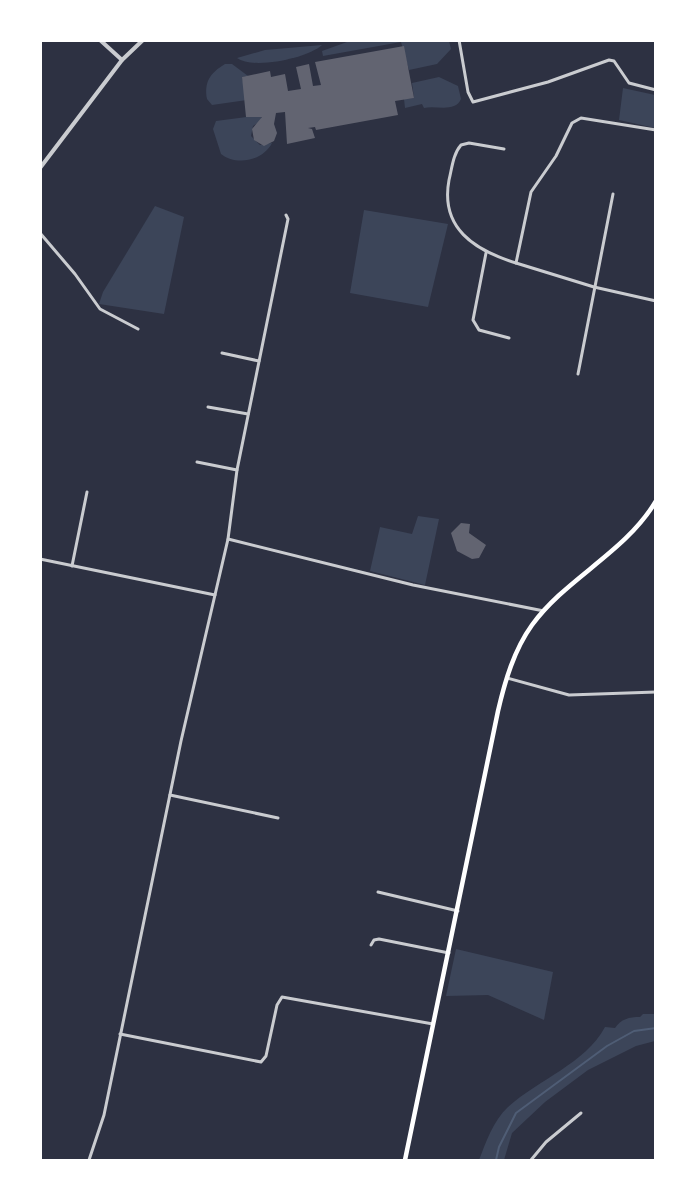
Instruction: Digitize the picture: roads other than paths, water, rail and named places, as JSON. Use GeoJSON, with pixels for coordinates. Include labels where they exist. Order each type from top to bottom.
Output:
{"type":"FeatureCollection","features":[{"type":"Feature","properties":{"kind":"main road"},"geometry":{"type":"LineString","coordinates":[[405,1161],[450,953],[498,711],[507,678],[524,639],[544,611],[621,543],[649,513],[656,501]]}},
{"type":"Feature","properties":{"kind":"street"},"geometry":{"type":"LineString","coordinates":[[100,40],[123,60]]}},
{"type":"Feature","properties":{"kind":"street"},"geometry":{"type":"LineString","coordinates":[[40,168],[123,60],[143,40]]}},
{"type":"Feature","properties":{"kind":"street"},"geometry":{"type":"LineString","coordinates":[[459,40],[468,92],[473,102],[548,82],[609,60],[614,61],[629,83],[656,90]]}},
{"type":"Feature","properties":{"kind":"street"},"geometry":{"type":"LineString","coordinates":[[516,263],[531,192],[556,156],[572,123],[581,118],[656,130]]}},
{"type":"Feature","properties":{"kind":"street"},"geometry":{"type":"LineString","coordinates":[[504,149],[469,143],[461,145],[453,162],[447,193],[451,218],[486,253],[594,287],[656,301]]}},
{"type":"Feature","properties":{"kind":"street"},"geometry":{"type":"LineString","coordinates":[[578,374],[613,194]]}},
{"type":"Feature","properties":{"kind":"street"},"geometry":{"type":"LineString","coordinates":[[89,1161],[104,1115],[170,795],[228,539],[237,470],[286,238],[286,215]]}},
{"type":"Feature","properties":{"kind":"street"},"geometry":{"type":"LineString","coordinates":[[40,233],[75,274],[100,309],[138,329]]}},
{"type":"Feature","properties":{"kind":"street"},"geometry":{"type":"LineString","coordinates":[[486,253],[473,320],[479,330],[509,338]]}},
{"type":"Feature","properties":{"kind":"street"},"geometry":{"type":"LineString","coordinates":[[222,354],[259,361]]}},
{"type":"Feature","properties":{"kind":"street"},"geometry":{"type":"LineString","coordinates":[[208,407],[248,414]]}},
{"type":"Feature","properties":{"kind":"street"},"geometry":{"type":"LineString","coordinates":[[197,462],[237,470]]}},
{"type":"Feature","properties":{"kind":"street"},"geometry":{"type":"LineString","coordinates":[[72,566],[87,492]]}},
{"type":"Feature","properties":{"kind":"street"},"geometry":{"type":"LineString","coordinates":[[228,539],[413,585],[544,611]]}},
{"type":"Feature","properties":{"kind":"street"},"geometry":{"type":"LineString","coordinates":[[40,559],[215,595]]}},
{"type":"Feature","properties":{"kind":"street"},"geometry":{"type":"LineString","coordinates":[[507,678],[569,695],[656,692]]}},
{"type":"Feature","properties":{"kind":"street"},"geometry":{"type":"LineString","coordinates":[[170,795],[278,818]]}},
{"type":"Feature","properties":{"kind":"street"},"geometry":{"type":"LineString","coordinates":[[378,892],[458,911]]}},
{"type":"Feature","properties":{"kind":"street"},"geometry":{"type":"LineString","coordinates":[[371,945],[374,940],[379,939],[450,953]]}},
{"type":"Feature","properties":{"kind":"street"},"geometry":{"type":"LineString","coordinates":[[120,1034],[261,1062],[266,1056],[277,1005],[282,997],[434,1024]]}},
{"type":"Feature","properties":{"kind":"street"},"geometry":{"type":"LineString","coordinates":[[531,1161],[546,1142],[581,1113]]}},
{"type":"Feature","properties":{"kind":"waterway"},"geometry":{"type":"LineString","coordinates":[[496,1160],[499,1147],[516,1113],[607,1046],[634,1031],[656,1028]]}}]}
